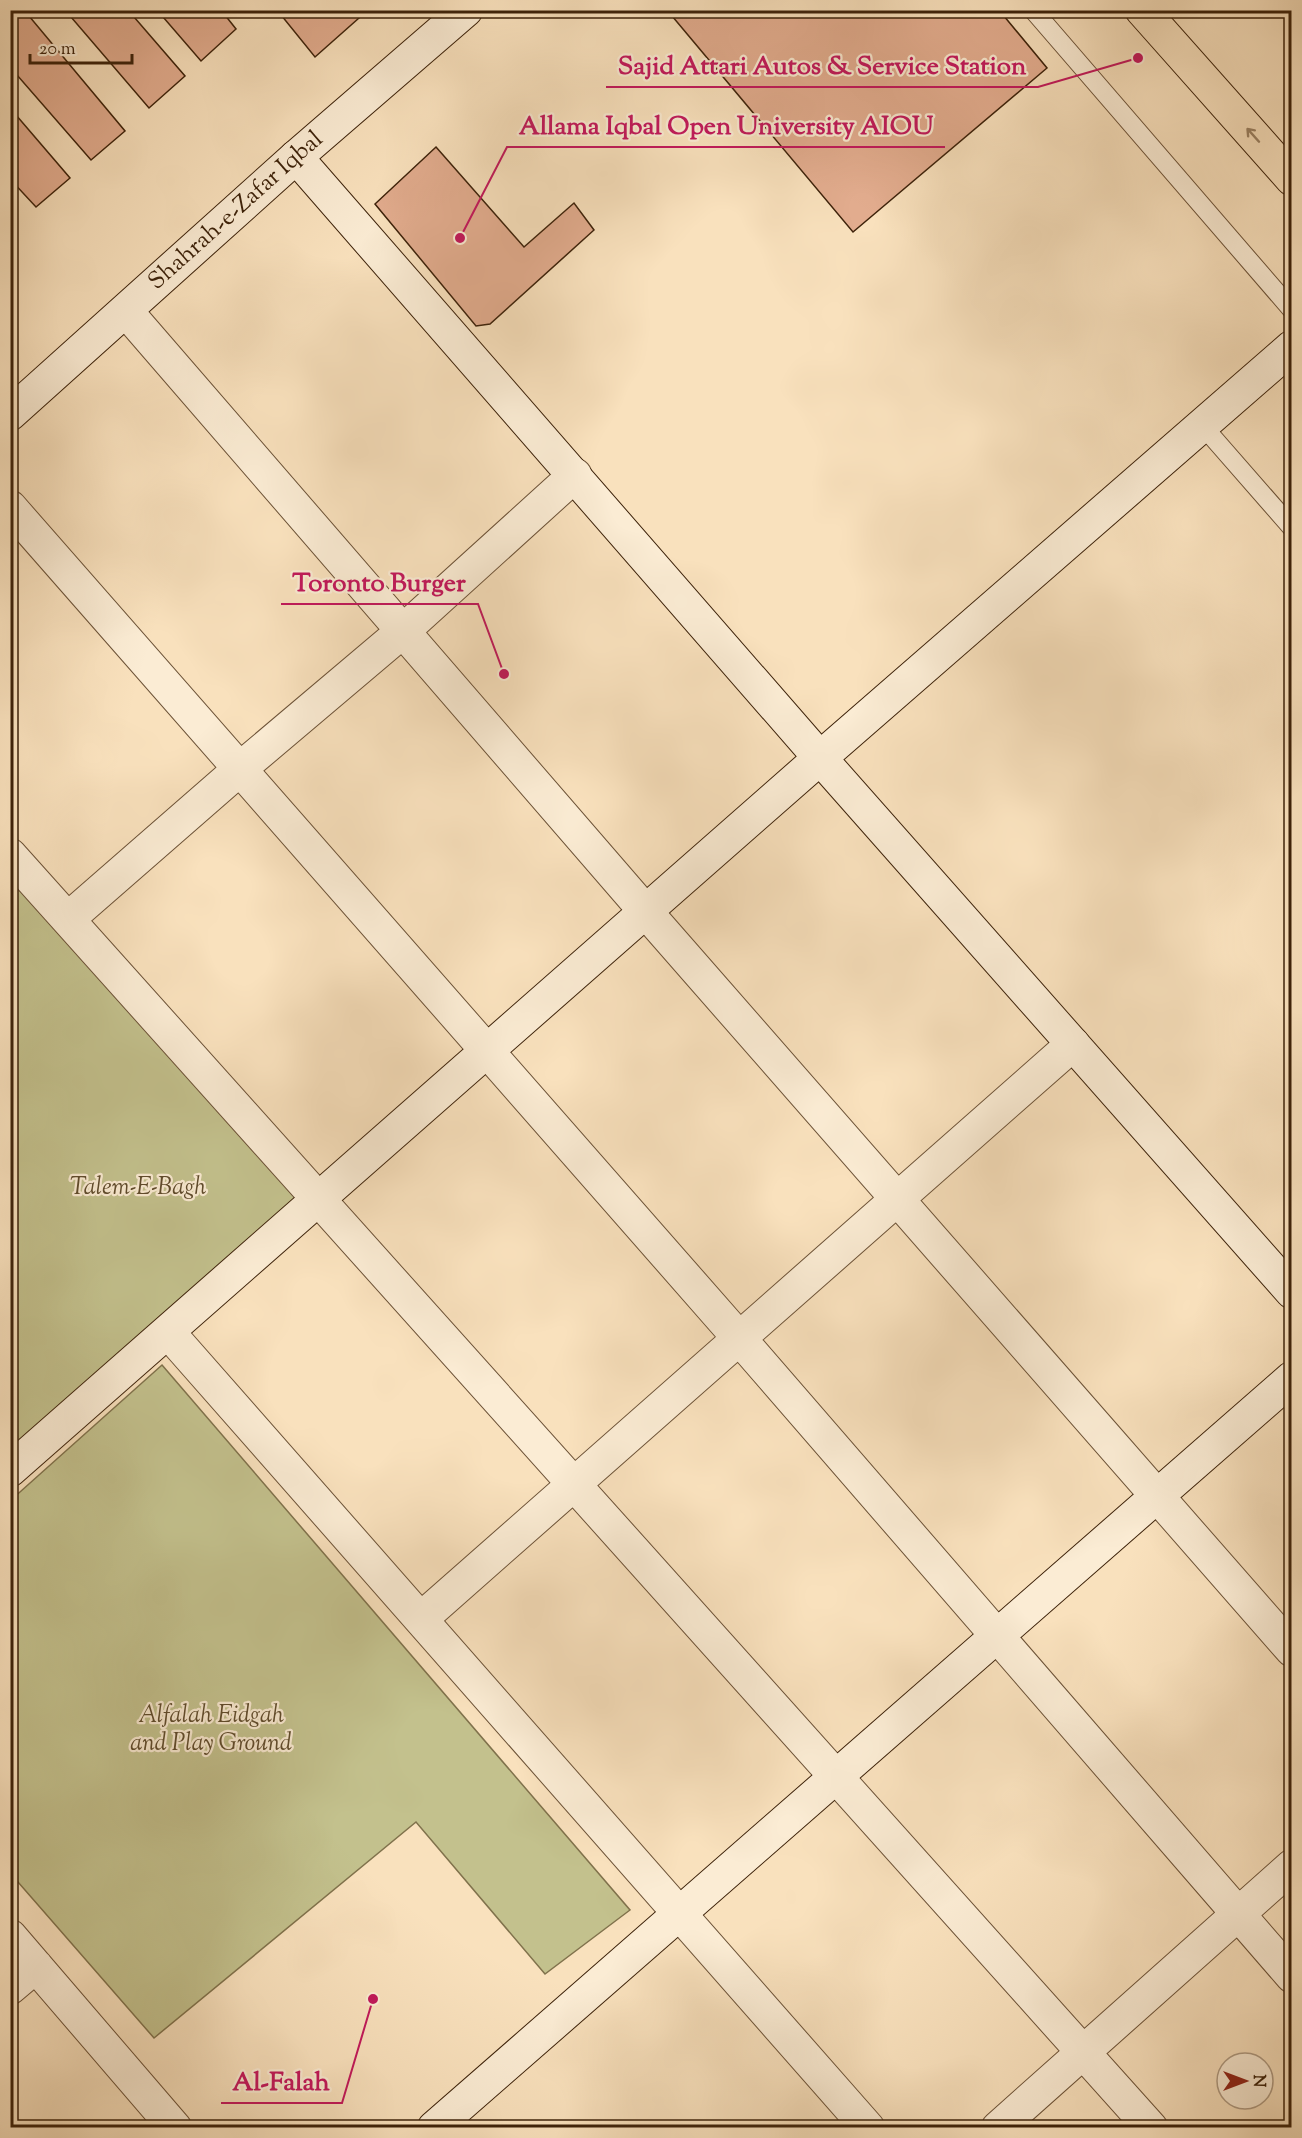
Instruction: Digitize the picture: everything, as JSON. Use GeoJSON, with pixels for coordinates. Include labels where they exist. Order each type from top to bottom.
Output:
{"type":"FeatureCollection","features":[{"type":"Feature","properties":{"kind":"highway"},"geometry":{"type":"LineString","coordinates":[[1142,10],[1292,179]]}},
{"type":"Feature","properties":{"kind":"street","name":"Shahrah-e-Zafar Iqbal"},"geometry":{"type":"LineString","coordinates":[[10,414],[296,157],[466,10]]}},
{"type":"Feature","properties":{"kind":"street"},"geometry":{"type":"LineString","coordinates":[[296,157],[820,758],[1292,1292]]}},
{"type":"Feature","properties":{"kind":"street"},"geometry":{"type":"LineString","coordinates":[[126,311],[646,912],[1292,1650]]}},
{"type":"Feature","properties":{"kind":"street"},"geometry":{"type":"LineString","coordinates":[[10,1470],[820,758],[1292,347]]}},
{"type":"Feature","properties":{"kind":"street"},"geometry":{"type":"LineString","coordinates":[[68,919],[403,631],[575,475]]}},
{"type":"Feature","properties":{"kind":"street"},"geometry":{"type":"LineString","coordinates":[[10,507],[488,1050],[1292,1976]]}},
{"type":"Feature","properties":{"kind":"street"},"geometry":{"type":"LineString","coordinates":[[10,855],[1151,2127]]}},
{"type":"Feature","properties":{"kind":"street"},"geometry":{"type":"LineString","coordinates":[[421,1619],[1073,1044]]}},
{"type":"Feature","properties":{"kind":"street"},"geometry":{"type":"LineString","coordinates":[[168,1332],[868,2127]]}},
{"type":"Feature","properties":{"kind":"street"},"geometry":{"type":"LineString","coordinates":[[434,2127],[1292,1377]]}},
{"type":"Feature","properties":{"kind":"street"},"geometry":{"type":"LineString","coordinates":[[998,2127],[1292,1866]]}},
{"type":"Feature","properties":{"kind":"street"},"geometry":{"type":"LineString","coordinates":[[10,1936],[175,2127]]}},
{"type":"Feature","properties":{"kind":"street"},"geometry":{"type":"LineString","coordinates":[[10,1988],[36,1966]]}},
{"type":"Feature","properties":{"kind":"lane"},"geometry":{"type":"LineString","coordinates":[[1033,10],[1292,310]]}},
{"type":"Feature","properties":{"kind":"lane"},"geometry":{"type":"LineString","coordinates":[[1202,425],[1292,528]]}},
{"type":"Feature","properties":{"kind":"green space","name":"Talem-E-Bagh"},"geometry":{"type":"Polygon","coordinates":[[[10,856],[319,1199],[10,1470],[10,856]]]}},
{"type":"Feature","properties":{"kind":"green space","name":"Alfalah Eidgah and Play Ground"},"geometry":{"type":"Polygon","coordinates":[[[162,1365],[630,1910],[545,1974],[416,1822],[154,2038],[11,1874],[11,1500],[162,1365]]]}},
{"type":"Feature","properties":{"kind":"building"},"geometry":{"type":"Polygon","coordinates":[[[10,10],[24,10],[125,131],[91,160],[10,67],[10,10]]]}},
{"type":"Feature","properties":{"kind":"building"},"geometry":{"type":"Polygon","coordinates":[[[65,10],[128,10],[185,76],[149,108],[65,10]]]}},
{"type":"Feature","properties":{"kind":"building"},"geometry":{"type":"Polygon","coordinates":[[[157,10],[221,10],[236,29],[201,61],[157,10]]]}},
{"type":"Feature","properties":{"kind":"building"},"geometry":{"type":"Polygon","coordinates":[[[277,10],[368,10],[315,57],[277,10]]]}},
{"type":"Feature","properties":{"kind":"building"},"geometry":{"type":"Polygon","coordinates":[[[667,10],[999,10],[1047,68],[853,232],[667,10]]]}},
{"type":"Feature","properties":{"kind":"building"},"geometry":{"type":"Polygon","coordinates":[[[10,108],[70,178],[36,207],[10,179],[10,108]]]}},
{"type":"Feature","properties":{"kind":"building"},"geometry":{"type":"Polygon","coordinates":[[[436,147],[524,247],[574,203],[594,230],[490,324],[476,326],[375,204],[436,147]]]}},
{"type":"Feature","properties":{"kind":"place","name":"Sajid Attari Autos & Service Station"},"geometry":{"type":"Point","coordinates":[1138,58]}},
{"type":"Feature","properties":{"kind":"place","name":"Allama Iqbal Open University AIOU"},"geometry":{"type":"Point","coordinates":[460,238]}},
{"type":"Feature","properties":{"kind":"place","name":"Toronto Burger"},"geometry":{"type":"Point","coordinates":[504,674]}},
{"type":"Feature","properties":{"kind":"place","name":"Al-Falah"},"geometry":{"type":"Point","coordinates":[373,1999]}}]}
